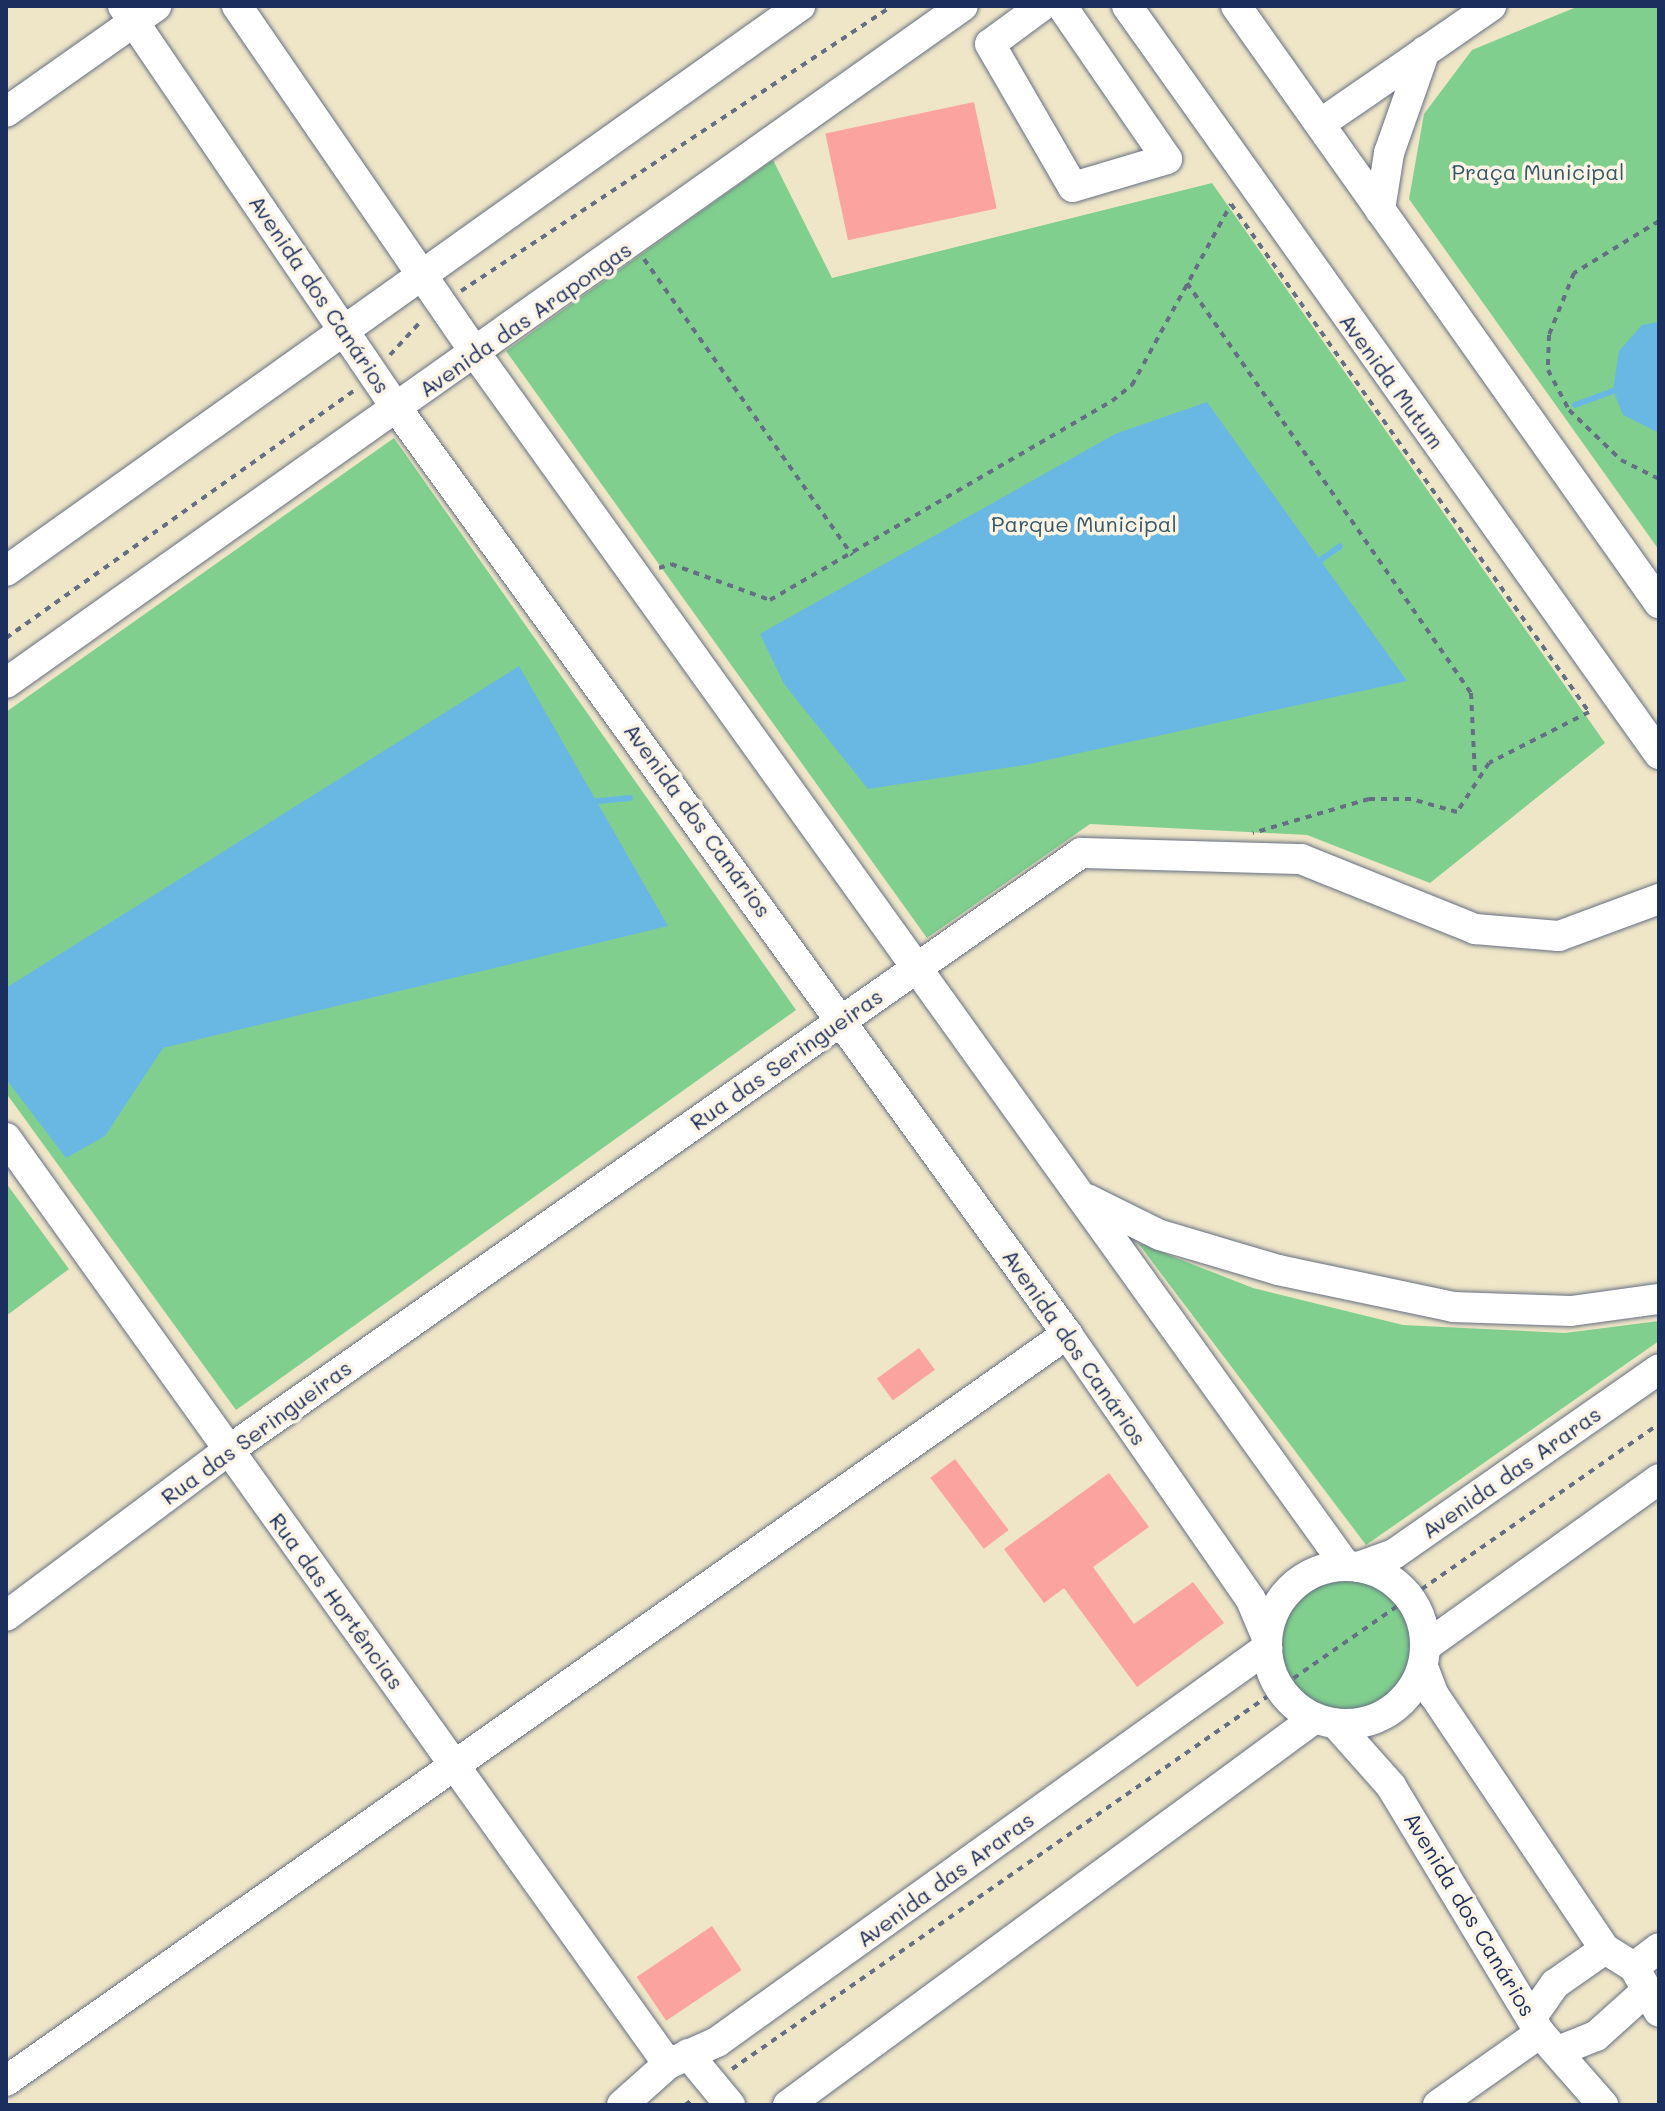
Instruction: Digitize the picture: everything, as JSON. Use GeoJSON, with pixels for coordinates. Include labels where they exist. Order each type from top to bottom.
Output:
{"type":"FeatureCollection","features":[{"type":"Feature","properties":{"kind":"street"},"geometry":{"type":"LineString","coordinates":[[237,6],[476,354],[1352,1566],[1385,1576],[1410,1599],[1434,1695],[1605,1949],[1646,1990]]}},
{"type":"Feature","properties":{"kind":"street"},"geometry":{"type":"LineString","coordinates":[[6,571],[424,277],[800,6]]}},
{"type":"Feature","properties":{"kind":"street","name":"Avenida das Arapongas"},"geometry":{"type":"LineString","coordinates":[[6,683],[398,410],[963,6]]}},
{"type":"Feature","properties":{"kind":"street"},"geometry":{"type":"LineString","coordinates":[[1042,6],[990,44],[1073,187],[1167,159],[1062,6]]}},
{"type":"Feature","properties":{"kind":"street","name":"Avenida Mutum"},"geometry":{"type":"LineString","coordinates":[[1127,6],[1166,66],[1659,754]]}},
{"type":"Feature","properties":{"kind":"street"},"geometry":{"type":"LineString","coordinates":[[1236,6],[1659,603]]}},
{"type":"Feature","properties":{"kind":"street"},"geometry":{"type":"LineString","coordinates":[[1320,124],[1491,6]]}},
{"type":"Feature","properties":{"kind":"street"},"geometry":{"type":"LineString","coordinates":[[6,112],[138,11]]}},
{"type":"Feature","properties":{"kind":"street","name":"Avenida dos Canários"},"geometry":{"type":"LineString","coordinates":[[138,11],[398,410],[843,1019],[1251,1600],[1282,1690],[1326,1721],[1391,1786],[1545,2032],[1603,2105]]}},
{"type":"Feature","properties":{"kind":"street"},"geometry":{"type":"LineString","coordinates":[[1380,210],[1389,153],[1425,51]]}},
{"type":"Feature","properties":{"kind":"street"},"geometry":{"type":"LineString","coordinates":[[1128,98],[1166,66]]}},
{"type":"Feature","properties":{"kind":"street","name":"Rua das Seringueiras"},"geometry":{"type":"LineString","coordinates":[[6,1616],[229,1450],[919,967],[1049,871],[1081,853],[1118,849],[1301,859],[1475,929],[1559,936],[1659,899]]}},
{"type":"Feature","properties":{"kind":"street","name":"Rua das Hortências"},"geometry":{"type":"LineString","coordinates":[[6,1138],[453,1763],[678,2059],[723,2093]]}},
{"type":"Feature","properties":{"kind":"street"},"geometry":{"type":"LineString","coordinates":[[1083,1197],[1160,1235],[1278,1270],[1453,1307],[1571,1311],[1659,1299]]}},
{"type":"Feature","properties":{"kind":"street"},"geometry":{"type":"LineString","coordinates":[[6,2081],[453,1763],[1067,1334]]}},
{"type":"Feature","properties":{"kind":"street","name":"Avenida das Araras"},"geometry":{"type":"LineString","coordinates":[[638,2099],[678,2059],[717,2042],[1267,1643],[1292,1587],[1394,1554],[1659,1369]]}},
{"type":"Feature","properties":{"kind":"street"},"geometry":{"type":"LineString","coordinates":[[788,2105],[1326,1721],[1390,1712],[1424,1657],[1659,1479]]}},
{"type":"Feature","properties":{"kind":"street"},"geometry":{"type":"LineString","coordinates":[[1438,2105],[1545,2032],[1596,2036],[1646,1990],[1659,1948]]}},
{"type":"Feature","properties":{"kind":"street"},"geometry":{"type":"LineString","coordinates":[[1545,2032],[1555,1984],[1605,1949]]}},
{"type":"Feature","properties":{"kind":"path"},"geometry":{"type":"LineString","coordinates":[[640,581],[671,564],[770,600],[1112,401],[1132,385],[1231,204],[1589,712],[1475,776]]}},
{"type":"Feature","properties":{"kind":"path"},"geometry":{"type":"LineString","coordinates":[[1659,221],[1574,273],[1549,335],[1548,370],[1569,410],[1621,460],[1659,479]]}},
{"type":"Feature","properties":{"kind":"path"},"geometry":{"type":"LineString","coordinates":[[632,243],[852,555]]}},
{"type":"Feature","properties":{"kind":"path"},"geometry":{"type":"LineString","coordinates":[[1187,283],[1471,693],[1475,776],[1457,812],[1411,799],[1369,799],[1264,825],[1241,843]]}},
{"type":"Feature","properties":{"kind":"path"},"geometry":{"type":"LineString","coordinates":[[685,2105],[723,2093],[1282,1690],[1659,1424]]}},
{"type":"Feature","properties":{"kind":"green space","name":"Praça Municipal"},"geometry":{"type":"Polygon","coordinates":[[[1579,6],[1659,6],[1659,550],[1409,199],[1424,114],[1472,50],[1579,6]]]}},
{"type":"Feature","properties":{"kind":"green space","name":"Parque Municipal"},"geometry":{"type":"Polygon","coordinates":[[[773,160],[832,278],[1212,183],[1605,743],[1430,883],[1307,835],[1090,824],[927,938],[506,351],[773,160]]]}},
{"type":"Feature","properties":{"kind":"green space"},"geometry":{"type":"Polygon","coordinates":[[[394,438],[796,1010],[236,1410],[6,1093],[6,712],[394,438]]]}},
{"type":"Feature","properties":{"kind":"green space"},"geometry":{"type":"Polygon","coordinates":[[[6,1183],[69,1269],[6,1316],[6,1183]]]}},
{"type":"Feature","properties":{"kind":"green space"},"geometry":{"type":"Polygon","coordinates":[[[1138,1243],[1253,1288],[1403,1325],[1565,1333],[1659,1321],[1659,1341],[1366,1545],[1138,1243]]]}},
{"type":"Feature","properties":{"kind":"green space"},"geometry":{"type":"Polygon","coordinates":[[[1346,1578],[1372,1583],[1394,1598],[1409,1620],[1414,1646],[1409,1672],[1394,1694],[1372,1709],[1346,1714],[1320,1709],[1298,1694],[1283,1672],[1278,1646],[1283,1620],[1298,1598],[1320,1583],[1346,1578]]]}},
{"type":"Feature","properties":{"kind":"water"},"geometry":{"type":"Polygon","coordinates":[[[1659,322],[1659,433],[1623,415],[1613,390],[1619,351],[1642,325],[1659,322]]]}},
{"type":"Feature","properties":{"kind":"water"},"geometry":{"type":"Polygon","coordinates":[[[1207,402],[1407,681],[1025,765],[868,789],[784,684],[760,634],[1115,434],[1207,402]]]}},
{"type":"Feature","properties":{"kind":"water"},"geometry":{"type":"Polygon","coordinates":[[[519,666],[668,926],[163,1048],[105,1136],[66,1158],[6,1079],[6,988],[519,666]]]}},
{"type":"Feature","properties":{"kind":"building"},"geometry":{"type":"Polygon","coordinates":[[[974,102],[997,209],[848,240],[825,134],[974,102]]]}},
{"type":"Feature","properties":{"kind":"building"},"geometry":{"type":"Polygon","coordinates":[[[919,1348],[935,1370],[893,1400],[877,1379],[919,1348]]]}},
{"type":"Feature","properties":{"kind":"building"},"geometry":{"type":"Polygon","coordinates":[[[955,1459],[1009,1530],[984,1549],[930,1478],[955,1459]]]}},
{"type":"Feature","properties":{"kind":"building"},"geometry":{"type":"Polygon","coordinates":[[[1109,1473],[1149,1527],[1093,1567],[1134,1624],[1193,1582],[1224,1623],[1137,1687],[1064,1588],[1044,1603],[1004,1549],[1109,1473]]]}},
{"type":"Feature","properties":{"kind":"building"},"geometry":{"type":"Polygon","coordinates":[[[712,1926],[742,1970],[666,2021],[637,1977],[712,1926]]]}},
{"type":"Feature","properties":{"kind":"waterway"},"geometry":{"type":"LineString","coordinates":[[1575,405],[1621,388]]}},
{"type":"Feature","properties":{"kind":"waterway"},"geometry":{"type":"LineString","coordinates":[[1316,563],[1340,546]]}},
{"type":"Feature","properties":{"kind":"waterway"},"geometry":{"type":"LineString","coordinates":[[588,802],[630,798]]}}]}
